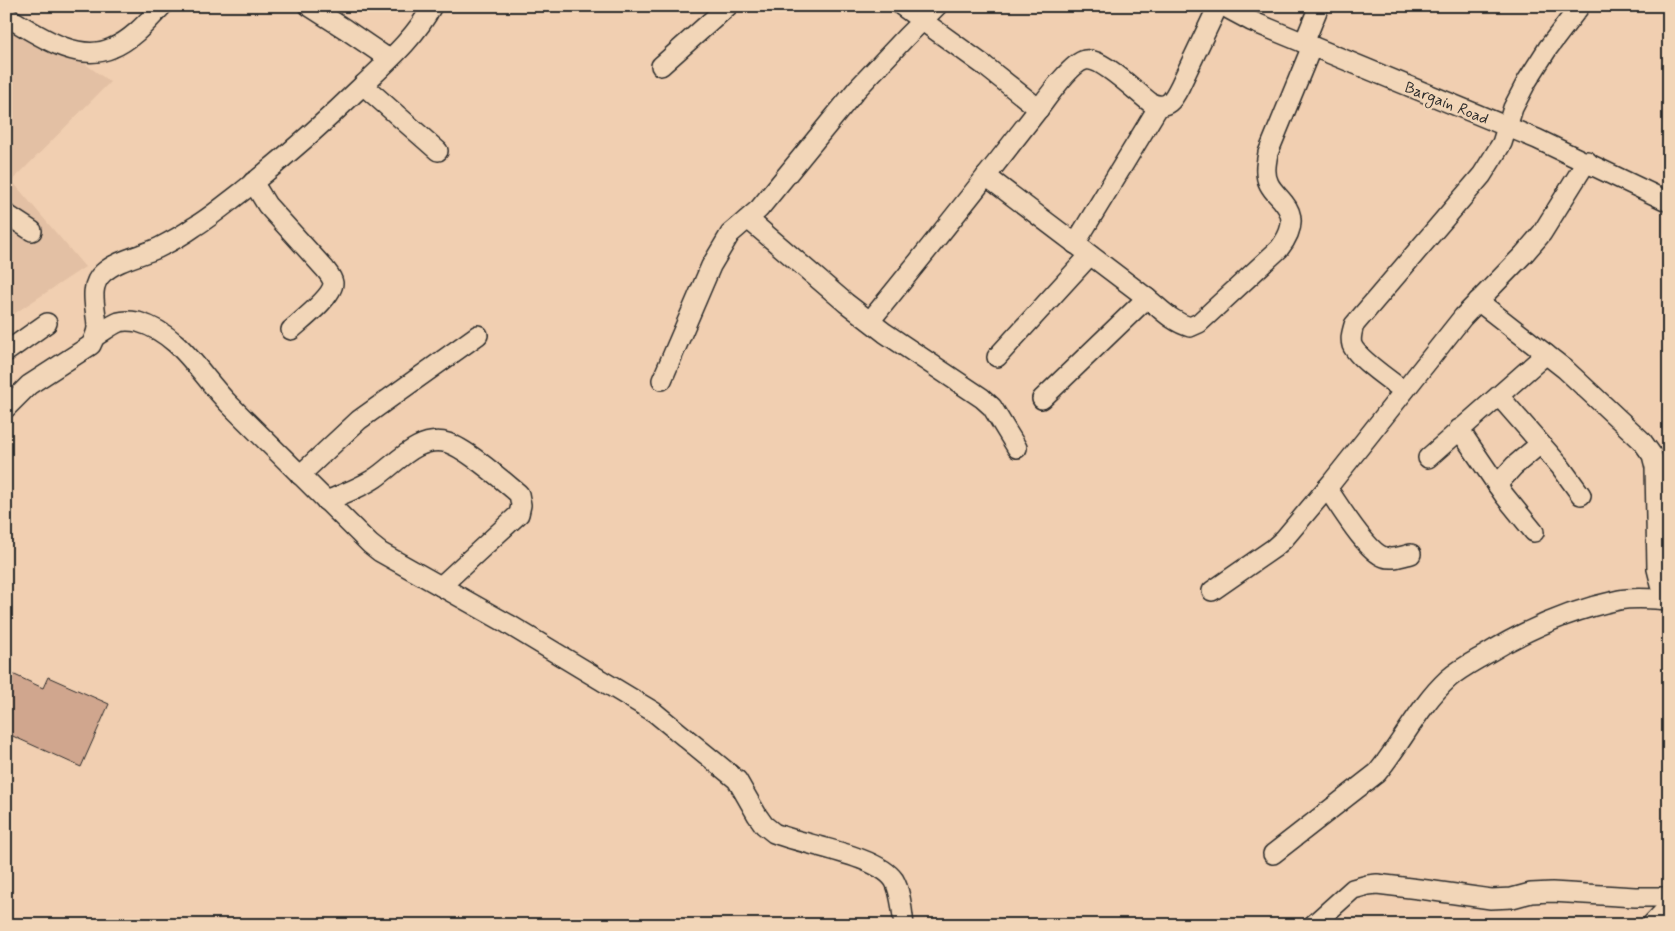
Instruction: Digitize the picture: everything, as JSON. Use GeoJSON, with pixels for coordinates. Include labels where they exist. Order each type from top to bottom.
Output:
{"type":"FeatureCollection","features":[{"type":"Feature","properties":{"kind":"street"},"geometry":{"type":"LineString","coordinates":[[6,16],[57,45],[73,50],[92,52],[111,49],[127,39],[162,6]]}},
{"type":"Feature","properties":{"kind":"street"},"geometry":{"type":"LineString","coordinates":[[309,6],[389,59]]}},
{"type":"Feature","properties":{"kind":"street"},"geometry":{"type":"LineString","coordinates":[[6,408],[29,385],[56,366],[91,346],[96,336],[97,326],[94,294],[96,283],[102,274],[116,264],[159,248],[190,230],[253,182],[316,130],[363,85],[414,34],[425,20],[432,6]]}},
{"type":"Feature","properties":{"kind":"street"},"geometry":{"type":"LineString","coordinates":[[661,66],[728,6]]}},
{"type":"Feature","properties":{"kind":"street"},"geometry":{"type":"LineString","coordinates":[[902,6],[985,66],[1039,109]]}},
{"type":"Feature","properties":{"kind":"street"},"geometry":{"type":"LineString","coordinates":[[662,380],[711,266],[730,234],[759,209],[857,89],[938,6]]}},
{"type":"Feature","properties":{"kind":"street"},"geometry":{"type":"LineString","coordinates":[[870,321],[1067,74],[1077,64],[1085,60],[1093,60],[1104,65],[1140,95],[1159,106],[1166,104],[1174,98],[1218,6]]}},
{"type":"Feature","properties":{"kind":"street","name":"Bargain Road"},"geometry":{"type":"LineString","coordinates":[[1223,6],[1251,20],[1587,161],[1669,202]]}},
{"type":"Feature","properties":{"kind":"street"},"geometry":{"type":"LineString","coordinates":[[986,176],[1180,324],[1190,327],[1199,323],[1279,249],[1292,228],[1292,217],[1286,204],[1268,183],[1265,170],[1268,153],[1320,6]]}},
{"type":"Feature","properties":{"kind":"street"},"geometry":{"type":"LineString","coordinates":[[1404,391],[1372,366],[1352,346],[1351,335],[1354,325],[1482,174],[1502,142],[1506,126],[1527,81],[1548,48],[1580,6]]}},
{"type":"Feature","properties":{"kind":"street"},"geometry":{"type":"LineString","coordinates":[[363,85],[438,151]]}},
{"type":"Feature","properties":{"kind":"street"},"geometry":{"type":"LineString","coordinates":[[997,357],[1083,250],[1159,106]]}},
{"type":"Feature","properties":{"kind":"street"},"geometry":{"type":"LineString","coordinates":[[1212,591],[1284,539],[1327,488],[1452,329],[1542,233],[1587,161]]}},
{"type":"Feature","properties":{"kind":"street"},"geometry":{"type":"LineString","coordinates":[[253,182],[267,205],[325,269],[333,283],[331,291],[325,298],[290,330]]}},
{"type":"Feature","properties":{"kind":"street"},"geometry":{"type":"LineString","coordinates":[[6,214],[32,231]]}},
{"type":"Feature","properties":{"kind":"street"},"geometry":{"type":"LineString","coordinates":[[748,219],[846,303],[982,398],[992,407],[1017,448]]}},
{"type":"Feature","properties":{"kind":"street"},"geometry":{"type":"LineString","coordinates":[[1042,399],[1147,298]]}},
{"type":"Feature","properties":{"kind":"street"},"geometry":{"type":"LineString","coordinates":[[1273,854],[1377,772],[1429,702],[1449,679],[1469,664],[1502,644],[1562,616],[1621,600],[1669,599],[1661,585],[1657,568],[1655,467],[1652,455],[1642,441],[1565,369],[1478,300]]}},
{"type":"Feature","properties":{"kind":"street"},"geometry":{"type":"LineString","coordinates":[[96,336],[119,322],[131,320],[156,329],[168,336],[191,358],[218,393],[370,544],[380,552],[639,702],[665,720],[737,780],[757,815],[764,825],[774,833],[860,858],[884,870],[894,880],[904,925]]}},
{"type":"Feature","properties":{"kind":"street"},"geometry":{"type":"LineString","coordinates":[[6,352],[47,323]]}},
{"type":"Feature","properties":{"kind":"street"},"geometry":{"type":"LineString","coordinates":[[300,475],[359,420],[478,335]]}},
{"type":"Feature","properties":{"kind":"street"},"geometry":{"type":"LineString","coordinates":[[1428,458],[1546,354]]}},
{"type":"Feature","properties":{"kind":"street"},"geometry":{"type":"LineString","coordinates":[[1499,396],[1581,495]]}},
{"type":"Feature","properties":{"kind":"street"},"geometry":{"type":"LineString","coordinates":[[1459,429],[1497,484],[1534,532]]}},
{"type":"Feature","properties":{"kind":"street"},"geometry":{"type":"LineString","coordinates":[[326,501],[375,478],[406,452],[419,446],[434,441],[446,442],[459,448],[519,494],[521,506],[518,514],[441,586]]}},
{"type":"Feature","properties":{"kind":"street"},"geometry":{"type":"LineString","coordinates":[[1497,484],[1514,466],[1540,444]]}},
{"type":"Feature","properties":{"kind":"street"},"geometry":{"type":"LineString","coordinates":[[1327,488],[1374,551],[1384,557],[1392,558],[1411,554]]}},
{"type":"Feature","properties":{"kind":"street"},"geometry":{"type":"LineString","coordinates":[[1313,925],[1353,889],[1377,884],[1491,899],[1552,892],[1667,897],[1651,925]]}},
{"type":"Feature","properties":{"kind":"shaded area"},"geometry":{"type":"Polygon","coordinates":[[[6,6],[110,82],[12,181],[85,267],[6,319],[6,6]]]}},
{"type":"Feature","properties":{"kind":"building"},"geometry":{"type":"Polygon","coordinates":[[[6,671],[43,688],[48,677],[109,704],[81,767],[6,733],[6,671]]]}}]}
